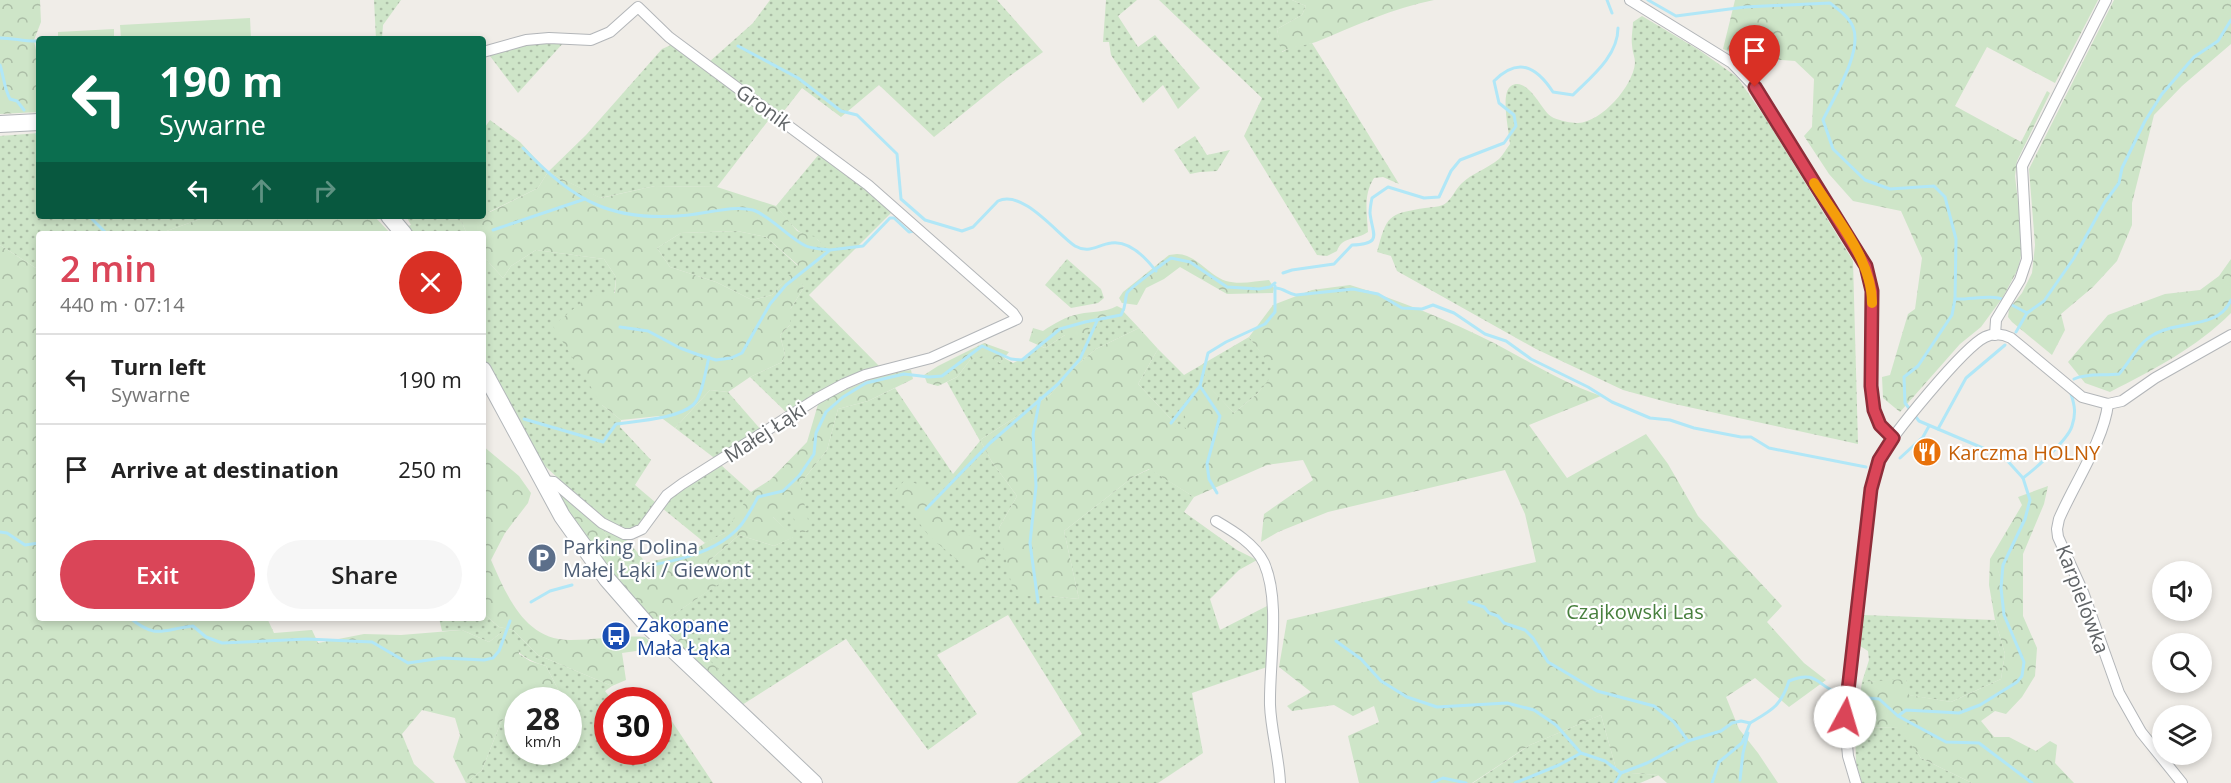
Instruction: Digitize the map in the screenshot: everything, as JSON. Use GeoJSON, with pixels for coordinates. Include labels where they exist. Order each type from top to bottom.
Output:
{"type":"FeatureCollection","features":[{"type":"Feature","properties":{"kind":"main road"},"geometry":{"type":"LineString","coordinates":[[0,123],[36,122]]}},
{"type":"Feature","properties":{"kind":"main road"},"geometry":{"type":"LineString","coordinates":[[392,219],[402,231]]}},
{"type":"Feature","properties":{"kind":"main road"},"geometry":{"type":"LineString","coordinates":[[486,376],[562,516],[587,552],[648,626],[814,783]]}},
{"type":"Feature","properties":{"kind":"street"},"geometry":{"type":"LineString","coordinates":[[1995,335],[1996,320],[2020,280],[2027,259],[2022,166],[2087,42],[2106,0]]}},
{"type":"Feature","properties":{"kind":"street"},"geometry":{"type":"LineString","coordinates":[[1632,2],[1732,63],[1755,87],[1866,266],[1872,291],[1871,386],[1874,410],[1880,425],[1893,438]]}},
{"type":"Feature","properties":{"kind":"street","name":"Gronik"},"geometry":{"type":"LineString","coordinates":[[486,51],[526,40],[549,38],[591,40],[610,32],[638,7],[669,37],[868,185],[1017,319]]}},
{"type":"Feature","properties":{"kind":"street","name":"Małej Łąki"},"geometry":{"type":"LineString","coordinates":[[542,481],[554,482],[602,523],[624,534],[631,534],[642,529],[668,495],[682,484],[818,398],[865,375],[931,358],[1017,319]]}},
{"type":"Feature","properties":{"kind":"street"},"geometry":{"type":"LineString","coordinates":[[1856,783],[1847,747],[1846,709],[1871,489],[1879,460],[1885,449],[1921,404],[1965,353],[1987,336],[2005,335],[2022,345],[2082,397],[2108,404],[2122,401],[2155,378],[2231,335]]}},
{"type":"Feature","properties":{"kind":"street","name":"Karpielówka"},"geometry":{"type":"LineString","coordinates":[[2108,404],[2107,415],[2099,434],[2059,519],[2058,537],[2076,575],[2119,693],[2130,715],[2182,783]]}},
{"type":"Feature","properties":{"kind":"street"},"geometry":{"type":"LineString","coordinates":[[1216,520],[1246,540],[1264,562],[1270,586],[1273,623],[1270,707],[1280,783]]}},
{"type":"Feature","properties":{"kind":"green space"},"geometry":{"type":"Polygon","coordinates":[[[0,0],[40,0],[41,22],[34,40],[36,112],[0,114],[0,0]]]}},
{"type":"Feature","properties":{"kind":"green space"},"geometry":{"type":"Polygon","coordinates":[[[374,0],[401,0],[383,25],[382,36],[376,36],[374,0]]]}},
{"type":"Feature","properties":{"kind":"green space"},"geometry":{"type":"Polygon","coordinates":[[[770,0],[997,0],[1043,52],[934,137],[879,85],[841,117],[802,88],[780,116],[708,63],[753,23],[770,0]]]}},
{"type":"Feature","properties":{"kind":"green space"},"geometry":{"type":"Polygon","coordinates":[[[1106,0],[1137,0],[1118,16],[1138,47],[1155,35],[1200,88],[1178,109],[1163,85],[1143,103],[1111,55],[1109,42],[1103,42],[1106,0]]]}},
{"type":"Feature","properties":{"kind":"green space"},"geometry":{"type":"Polygon","coordinates":[[[1159,0],[1292,0],[1306,6],[1302,15],[1277,29],[1282,52],[1292,47],[1312,43],[1399,184],[1383,177],[1374,178],[1367,198],[1368,232],[1342,243],[1337,251],[1327,256],[1317,255],[1244,136],[1262,98],[1159,0]]]}},
{"type":"Feature","properties":{"kind":"green space"},"geometry":{"type":"Polygon","coordinates":[[[1292,0],[1434,0],[1389,13],[1316,42],[1281,52],[1277,29],[1302,15],[1306,6],[1292,0]]]}},
{"type":"Feature","properties":{"kind":"green space"},"geometry":{"type":"Polygon","coordinates":[[[1735,0],[2098,0],[2055,83],[1987,47],[1955,106],[2021,142],[2047,91],[2050,93],[2017,161],[2015,176],[2022,235],[2022,251],[2018,269],[2003,297],[1981,327],[1960,344],[1900,412],[1883,398],[1882,377],[1890,375],[1908,314],[1915,309],[1922,258],[1901,211],[1853,201],[1829,174],[1804,136],[1812,127],[1814,79],[1795,61],[1743,57],[1723,49],[1735,0]]]}},
{"type":"Feature","properties":{"kind":"green space"},"geometry":{"type":"Polygon","coordinates":[[[2114,0],[2231,0],[2231,44],[2182,86],[2154,115],[2132,203],[2132,225],[2117,261],[2093,287],[2061,314],[2065,330],[2052,355],[2008,317],[2009,309],[2022,293],[2032,273],[2035,245],[2029,169],[2114,0]]]}},
{"type":"Feature","properties":{"kind":"green space"},"geometry":{"type":"Polygon","coordinates":[[[1642,16],[1699,50],[1737,77],[1766,119],[1853,261],[1858,444],[1670,403],[1623,390],[1536,349],[1397,271],[1391,256],[1377,252],[1383,231],[1390,219],[1403,212],[1443,205],[1449,201],[1465,180],[1500,157],[1510,144],[1506,96],[1511,86],[1517,84],[1527,88],[1549,115],[1564,121],[1578,123],[1587,121],[1606,110],[1622,92],[1633,72],[1635,63],[1632,42],[1633,22],[1642,16]]]}},
{"type":"Feature","properties":{"kind":"green space"},"geometry":{"type":"Polygon","coordinates":[[[250,18],[251,36],[121,36],[120,25],[250,18]]]}},
{"type":"Feature","properties":{"kind":"green space"},"geometry":{"type":"Polygon","coordinates":[[[114,29],[114,36],[58,36],[58,32],[114,29]]]}},
{"type":"Feature","properties":{"kind":"green space"},"geometry":{"type":"Polygon","coordinates":[[[565,41],[518,93],[490,56],[521,45],[565,41]]]}},
{"type":"Feature","properties":{"kind":"green space"},"geometry":{"type":"Polygon","coordinates":[[[671,45],[771,117],[717,187],[655,186],[600,198],[548,172],[586,135],[662,49],[671,45]]]}},
{"type":"Feature","properties":{"kind":"green space"},"geometry":{"type":"Polygon","coordinates":[[[490,120],[520,142],[548,172],[538,188],[486,212],[486,126],[490,120]]]}},
{"type":"Feature","properties":{"kind":"green space"},"geometry":{"type":"Polygon","coordinates":[[[36,133],[36,219],[200,219],[166,231],[36,231],[36,268],[0,245],[0,136],[36,133]]]}},
{"type":"Feature","properties":{"kind":"green space"},"geometry":{"type":"Polygon","coordinates":[[[1195,136],[1207,155],[1230,150],[1217,171],[1190,174],[1174,150],[1195,136]]]}},
{"type":"Feature","properties":{"kind":"green space"},"geometry":{"type":"Polygon","coordinates":[[[820,153],[866,187],[892,212],[809,295],[881,368],[788,414],[750,377],[782,362],[785,355],[780,335],[790,325],[790,310],[804,287],[798,279],[825,256],[821,243],[795,228],[776,206],[820,153]]]}},
{"type":"Feature","properties":{"kind":"green space"},"geometry":{"type":"Polygon","coordinates":[[[548,172],[601,198],[655,186],[717,187],[776,206],[797,231],[815,237],[823,245],[825,256],[799,279],[804,287],[790,310],[790,325],[780,335],[785,355],[782,362],[750,377],[728,392],[710,390],[675,428],[659,416],[621,420],[602,405],[553,326],[589,296],[615,293],[616,277],[604,259],[536,250],[511,266],[503,278],[486,259],[486,231],[466,231],[460,219],[486,219],[486,212],[538,188],[548,172]],[[737,231],[681,233],[657,248],[670,267],[716,282],[752,300],[772,295],[798,265],[766,237],[737,231]]]}},
{"type":"Feature","properties":{"kind":"green space"},"geometry":{"type":"Polygon","coordinates":[[[200,219],[377,219],[388,231],[166,231],[200,219]]]}},
{"type":"Feature","properties":{"kind":"green space"},"geometry":{"type":"Polygon","coordinates":[[[408,219],[460,219],[466,231],[411,231],[408,226],[411,225],[408,219]]]}},
{"type":"Feature","properties":{"kind":"green space"},"geometry":{"type":"Polygon","coordinates":[[[737,231],[766,237],[798,266],[772,295],[752,300],[716,282],[670,267],[657,248],[681,233],[737,231]]]}},
{"type":"Feature","properties":{"kind":"green space"},"geometry":{"type":"Polygon","coordinates":[[[0,245],[36,268],[36,621],[268,621],[274,633],[312,630],[318,643],[364,634],[401,635],[462,630],[489,642],[502,632],[518,642],[519,654],[530,661],[546,666],[557,687],[504,687],[504,718],[482,770],[466,783],[453,757],[460,735],[455,718],[422,710],[402,734],[414,764],[435,783],[0,783],[0,245]]]}},
{"type":"Feature","properties":{"kind":"green space"},"geometry":{"type":"Polygon","coordinates":[[[536,250],[604,259],[616,277],[602,405],[621,420],[620,427],[651,460],[635,485],[655,502],[642,522],[631,529],[618,529],[596,514],[545,466],[528,442],[486,362],[486,259],[503,278],[511,266],[536,250]]]}},
{"type":"Feature","properties":{"kind":"green space"},"geometry":{"type":"Polygon","coordinates":[[[1169,255],[1190,257],[1226,281],[1242,283],[1269,280],[1274,288],[1273,293],[1227,294],[1180,267],[1164,279],[1146,288],[1137,305],[1122,303],[1119,298],[1123,292],[1169,255]]]}},
{"type":"Feature","properties":{"kind":"green space"},"geometry":{"type":"Polygon","coordinates":[[[1067,259],[1101,289],[1104,298],[1098,303],[1071,308],[1045,285],[1067,259]]]}},
{"type":"Feature","properties":{"kind":"green space"},"geometry":{"type":"Polygon","coordinates":[[[2231,259],[2231,313],[2218,326],[2173,357],[2110,392],[2085,383],[2068,362],[2108,315],[2165,294],[2200,290],[2219,276],[2231,259]]]}},
{"type":"Feature","properties":{"kind":"green space","name":"Czajkowski Las"},"geometry":{"type":"Polygon","coordinates":[[[1350,285],[1459,326],[1560,379],[1601,396],[1529,425],[1567,478],[1646,434],[1668,464],[1698,516],[1782,606],[1767,622],[1804,663],[1826,680],[1789,707],[1755,678],[1726,697],[1739,729],[1778,783],[1667,783],[1658,775],[1617,772],[1601,715],[1530,745],[1472,783],[1359,783],[1348,736],[1379,722],[1374,706],[1353,716],[1334,705],[1292,711],[1287,706],[1311,692],[1279,667],[1287,620],[1536,562],[1525,514],[1505,470],[1328,512],[1278,532],[1261,542],[1264,514],[1313,480],[1303,460],[1267,465],[1194,497],[1149,469],[1133,477],[1064,531],[1079,599],[1014,596],[999,528],[1017,496],[992,462],[980,440],[1050,395],[1071,370],[1096,349],[1139,328],[1158,349],[1138,384],[1171,419],[1186,429],[1184,403],[1203,380],[1234,413],[1257,394],[1275,372],[1249,337],[1273,305],[1312,290],[1350,285]]]}},
{"type":"Feature","properties":{"kind":"green space"},"geometry":{"type":"Polygon","coordinates":[[[1117,306],[1125,310],[1119,316],[1082,321],[1090,328],[1082,336],[1065,335],[1045,348],[1029,341],[1033,328],[1043,331],[1069,317],[1108,310],[1117,306]]]}},
{"type":"Feature","properties":{"kind":"green space"},"geometry":{"type":"Polygon","coordinates":[[[1123,311],[1139,328],[1096,349],[1071,370],[1050,395],[980,440],[992,462],[1017,496],[999,528],[1049,596],[1079,599],[1064,531],[1133,477],[1150,469],[1194,497],[1184,512],[1237,550],[1257,560],[1239,570],[1210,599],[1220,630],[1269,605],[1267,667],[1192,693],[1203,753],[1158,783],[1017,783],[1082,734],[1008,615],[937,655],[977,714],[928,750],[846,639],[742,705],[717,682],[668,618],[745,566],[742,561],[714,566],[709,561],[739,535],[774,546],[793,537],[772,516],[790,510],[800,484],[827,450],[838,409],[868,401],[895,388],[953,474],[980,441],[947,382],[957,377],[970,360],[986,354],[1000,363],[1004,358],[1013,363],[1026,356],[1037,345],[1045,348],[1081,321],[1119,316],[1123,311]]]}},
{"type":"Feature","properties":{"kind":"green space"},"geometry":{"type":"Polygon","coordinates":[[[1249,337],[1276,372],[1257,394],[1234,413],[1202,380],[1186,430],[1171,419],[1138,384],[1158,349],[1184,375],[1249,337]]]}},
{"type":"Feature","properties":{"kind":"green space"},"geometry":{"type":"Polygon","coordinates":[[[984,343],[1009,352],[1000,363],[986,355],[970,360],[957,377],[938,386],[927,383],[924,375],[984,343]]]}},
{"type":"Feature","properties":{"kind":"green space"},"geometry":{"type":"Polygon","coordinates":[[[911,370],[913,379],[868,401],[838,409],[827,450],[800,484],[810,529],[801,534],[790,510],[773,517],[794,537],[774,546],[739,535],[709,561],[714,566],[742,561],[746,566],[668,618],[723,674],[717,682],[633,600],[586,540],[555,491],[560,491],[603,530],[625,565],[646,563],[693,551],[725,533],[751,492],[770,480],[807,442],[819,401],[883,374],[911,370]]]}},
{"type":"Feature","properties":{"kind":"green space"},"geometry":{"type":"Polygon","coordinates":[[[710,390],[728,392],[762,431],[717,460],[675,428],[710,390]]]}},
{"type":"Feature","properties":{"kind":"green space"},"geometry":{"type":"Polygon","coordinates":[[[486,448],[519,476],[531,493],[528,503],[505,533],[491,560],[520,614],[541,633],[555,638],[571,640],[645,637],[657,648],[622,653],[626,680],[612,686],[538,655],[513,630],[499,627],[486,616],[486,448]]]}},
{"type":"Feature","properties":{"kind":"green space"},"geometry":{"type":"Polygon","coordinates":[[[721,465],[751,492],[731,527],[725,533],[705,543],[662,508],[669,498],[721,465]]]}},
{"type":"Feature","properties":{"kind":"green space"},"geometry":{"type":"Polygon","coordinates":[[[905,480],[930,488],[935,511],[961,534],[974,536],[986,561],[974,574],[929,536],[895,491],[905,480]]]}},
{"type":"Feature","properties":{"kind":"green space"},"geometry":{"type":"Polygon","coordinates":[[[2048,486],[2044,504],[2023,554],[2023,616],[2037,648],[2035,676],[2022,697],[2006,714],[1995,711],[1981,721],[1994,737],[2009,737],[2036,751],[2050,741],[2057,745],[2055,763],[2074,783],[1972,783],[1921,758],[1899,728],[1855,727],[1862,682],[1906,679],[1909,695],[1951,702],[2001,679],[2005,654],[1995,620],[1989,585],[1990,559],[2022,505],[2018,497],[2048,486]]]}},
{"type":"Feature","properties":{"kind":"green space"},"geometry":{"type":"Polygon","coordinates":[[[603,530],[628,541],[646,563],[625,565],[603,530]]]}},
{"type":"Feature","properties":{"kind":"green space"},"geometry":{"type":"Polygon","coordinates":[[[1863,615],[1995,620],[2005,654],[2001,679],[1951,702],[1908,695],[1906,680],[1862,682],[1869,660],[1868,651],[1860,646],[1863,615]]]}},
{"type":"Feature","properties":{"kind":"green space"},"geometry":{"type":"Polygon","coordinates":[[[486,616],[499,627],[513,630],[538,655],[612,686],[594,687],[594,765],[672,765],[672,722],[713,783],[466,783],[482,770],[504,718],[504,765],[582,765],[582,687],[557,687],[546,666],[520,654],[502,632],[489,642],[462,630],[442,631],[440,621],[486,621],[486,616]]]}},
{"type":"Feature","properties":{"kind":"green space"},"geometry":{"type":"Polygon","coordinates":[[[1601,715],[1617,772],[1659,775],[1640,783],[1473,783],[1530,745],[1601,715]]]}},
{"type":"Feature","properties":{"kind":"green space"},"geometry":{"type":"Polygon","coordinates":[[[1855,727],[1900,728],[1921,758],[1972,783],[1862,783],[1856,763],[1855,727]]]}},
{"type":"Feature","properties":{"kind":"waterway"},"geometry":{"type":"LineString","coordinates":[[1607,0],[1612,13]]}},
{"type":"Feature","properties":{"kind":"waterway"},"geometry":{"type":"LineString","coordinates":[[1648,0],[1676,16],[1745,7],[1830,3],[1849,20],[1855,37],[1846,74],[1823,120],[1833,149],[1865,180],[1890,189],[1934,186],[1945,197],[1956,239],[1955,299],[1952,315],[1918,366],[1904,377],[1905,403],[1919,421],[2004,457],[2023,478],[2030,500],[2025,519],[2003,565],[2001,588],[2004,615],[2024,662],[2022,676],[2017,682],[1980,705],[1959,713],[1906,710],[1898,716],[1946,742],[1979,743],[2032,783]]}},
{"type":"Feature","properties":{"kind":"waterway"},"geometry":{"type":"LineString","coordinates":[[2016,332],[2027,313],[2044,301],[2074,258],[2105,202],[2119,183],[2122,168],[2145,121],[2162,94],[2194,57],[2218,41],[2231,20]]}},
{"type":"Feature","properties":{"kind":"waterway"},"geometry":{"type":"LineString","coordinates":[[1283,273],[1334,264],[1352,245],[1369,243],[1374,237],[1370,213],[1372,198],[1388,187],[1424,198],[1439,197],[1451,171],[1460,160],[1504,143],[1516,126],[1514,115],[1499,103],[1494,81],[1503,74],[1511,69],[1526,68],[1540,76],[1553,92],[1573,95],[1609,57],[1614,48],[1618,28]]}},
{"type":"Feature","properties":{"kind":"waterway"},"geometry":{"type":"LineString","coordinates":[[0,38],[36,41]]}},
{"type":"Feature","properties":{"kind":"waterway"},"geometry":{"type":"LineString","coordinates":[[738,46],[798,78],[841,111],[857,115],[897,154],[901,199],[925,220],[962,231],[973,227],[998,201],[1008,199],[1018,201],[1039,214],[1075,246],[1089,249],[1111,243],[1124,244],[1142,256],[1156,271]]}},
{"type":"Feature","properties":{"kind":"waterway"},"geometry":{"type":"LineString","coordinates":[[0,65],[10,99],[17,101],[24,110]]}},
{"type":"Feature","properties":{"kind":"waterway"},"geometry":{"type":"LineString","coordinates":[[523,148],[542,167],[578,195],[616,212],[662,217],[730,209],[753,210],[806,246],[829,250]]}},
{"type":"Feature","properties":{"kind":"waterway"},"geometry":{"type":"LineString","coordinates":[[493,230],[585,199]]}},
{"type":"Feature","properties":{"kind":"waterway"},"geometry":{"type":"LineString","coordinates":[[620,327],[648,331],[680,348],[716,360],[731,358],[742,353],[770,304],[786,285],[830,250],[863,246],[890,218],[894,218],[909,232],[914,231]]}},
{"type":"Feature","properties":{"kind":"waterway"},"geometry":{"type":"LineString","coordinates":[[92,219],[104,231]]}},
{"type":"Feature","properties":{"kind":"waterway"},"geometry":{"type":"LineString","coordinates":[[636,568],[693,555],[731,535],[744,522],[758,497],[783,491],[799,476],[814,454],[816,433],[826,412],[843,397],[866,383],[904,374],[942,376],[982,346],[1011,359],[1022,360],[1060,329],[1121,315],[1127,293],[1171,258],[1190,262],[1227,287],[1259,289],[1270,287],[1275,283]]}},
{"type":"Feature","properties":{"kind":"waterway"},"geometry":{"type":"LineString","coordinates":[[1171,423],[1200,386],[1208,353],[1265,324],[1275,312],[1275,286]]}},
{"type":"Feature","properties":{"kind":"waterway"},"geometry":{"type":"LineString","coordinates":[[1275,288],[1296,295],[1353,289],[1378,294],[1402,308],[1422,309],[1433,305],[1454,313],[1485,334],[1506,341],[1531,359],[1588,387],[1612,402],[1650,418],[1670,420],[1694,428],[1741,437],[1751,437],[1769,448],[1866,467]]}},
{"type":"Feature","properties":{"kind":"waterway"},"geometry":{"type":"LineString","coordinates":[[1955,299],[1987,297],[2004,300]]}},
{"type":"Feature","properties":{"kind":"waterway"},"geometry":{"type":"LineString","coordinates":[[2074,379],[2090,375],[2119,374],[2148,338],[2163,330],[2217,316],[2225,310],[2231,300]]}},
{"type":"Feature","properties":{"kind":"waterway"},"geometry":{"type":"LineString","coordinates":[[2010,304],[2027,313]]}},
{"type":"Feature","properties":{"kind":"waterway"},"geometry":{"type":"LineString","coordinates":[[926,509],[990,443],[1058,384],[1080,359],[1097,321]]}},
{"type":"Feature","properties":{"kind":"waterway"},"geometry":{"type":"LineString","coordinates":[[1938,429],[1966,378],[2005,345]]}},
{"type":"Feature","properties":{"kind":"waterway"},"geometry":{"type":"LineString","coordinates":[[524,419],[603,442],[616,424],[667,416],[686,410],[693,405],[701,389],[709,357]]}},
{"type":"Feature","properties":{"kind":"waterway"},"geometry":{"type":"LineString","coordinates":[[1200,386],[1220,416],[1207,464],[1209,479],[1217,493]]}},
{"type":"Feature","properties":{"kind":"waterway"},"geometry":{"type":"LineString","coordinates":[[2023,478],[2051,454],[2069,432],[2074,414],[2071,394]]}},
{"type":"Feature","properties":{"kind":"waterway"},"geometry":{"type":"LineString","coordinates":[[1038,602],[1030,543],[1036,486],[1033,434],[1040,398]]}},
{"type":"Feature","properties":{"kind":"waterway"},"geometry":{"type":"LineString","coordinates":[[1900,458],[1923,437],[1929,426]]}},
{"type":"Feature","properties":{"kind":"waterway"},"geometry":{"type":"LineString","coordinates":[[0,532],[7,533],[25,545],[36,543]]}},
{"type":"Feature","properties":{"kind":"waterway"},"geometry":{"type":"LineString","coordinates":[[531,602],[550,591],[572,585]]}},
{"type":"Feature","properties":{"kind":"waterway"},"geometry":{"type":"LineString","coordinates":[[1469,602],[1484,607],[1504,623],[1525,630],[1533,638],[1548,662],[1597,691],[1654,706],[1674,722],[1688,741]]}},
{"type":"Feature","properties":{"kind":"waterway"},"geometry":{"type":"LineString","coordinates":[[134,621],[154,631],[193,626],[206,637],[222,643],[307,639],[372,642],[408,663],[442,658],[484,660],[493,658],[499,651],[510,621]]}},
{"type":"Feature","properties":{"kind":"waterway"},"geometry":{"type":"LineString","coordinates":[[1336,641],[1361,659],[1381,681],[1407,697],[1437,707],[1507,703],[1534,710],[1556,725],[1580,752]]}},
{"type":"Feature","properties":{"kind":"waterway"},"geometry":{"type":"LineString","coordinates":[[1515,783],[1559,765],[1581,753],[1605,761],[1621,773],[1647,763],[1688,741],[1721,731],[1732,723],[1741,721],[1750,723],[1779,702],[1789,681],[1799,678],[1812,678],[1839,693]]}},
{"type":"Feature","properties":{"kind":"waterway"},"geometry":{"type":"LineString","coordinates":[[1856,697],[1879,699],[1898,716]]}},
{"type":"Feature","properties":{"kind":"waterway"},"geometry":{"type":"LineString","coordinates":[[1712,783],[1719,762],[1742,743],[1750,723]]}},
{"type":"Feature","properties":{"kind":"waterway"},"geometry":{"type":"LineString","coordinates":[[1740,780],[1748,733]]}},
{"type":"Feature","properties":{"kind":"waterway"},"geometry":{"type":"LineString","coordinates":[[1615,783],[1621,773]]}},
{"type":"Feature","properties":{"kind":"waterway"},"geometry":{"type":"LineString","coordinates":[[1432,783],[1443,778],[1466,783]]}},
{"type":"Feature","properties":{"kind":"slow traffic"},"geometry":{"type":"LineString","coordinates":[[1814,183],[1866,266],[1872,291],[1872,303]]}},
{"type":"Feature","properties":{"kind":"place","name":"Karczma HOLNY"},"geometry":{"type":"Point","coordinates":[1927,452]}},
{"type":"Feature","properties":{"kind":"place","name":"Parking Dolina Małej Łąki / Giewont"},"geometry":{"type":"Point","coordinates":[542,558]}},
{"type":"Feature","properties":{"kind":"place","name":"Zakopane Mała Łąka"},"geometry":{"type":"Point","coordinates":[616,636]}},
{"type":"Feature","properties":{"kind":"route"},"geometry":{"type":"LineString","coordinates":[[1755,87],[1866,266],[1872,291],[1871,386],[1874,410],[1877,421],[1893,438],[1879,460],[1871,489],[1845,717]]}}]}
